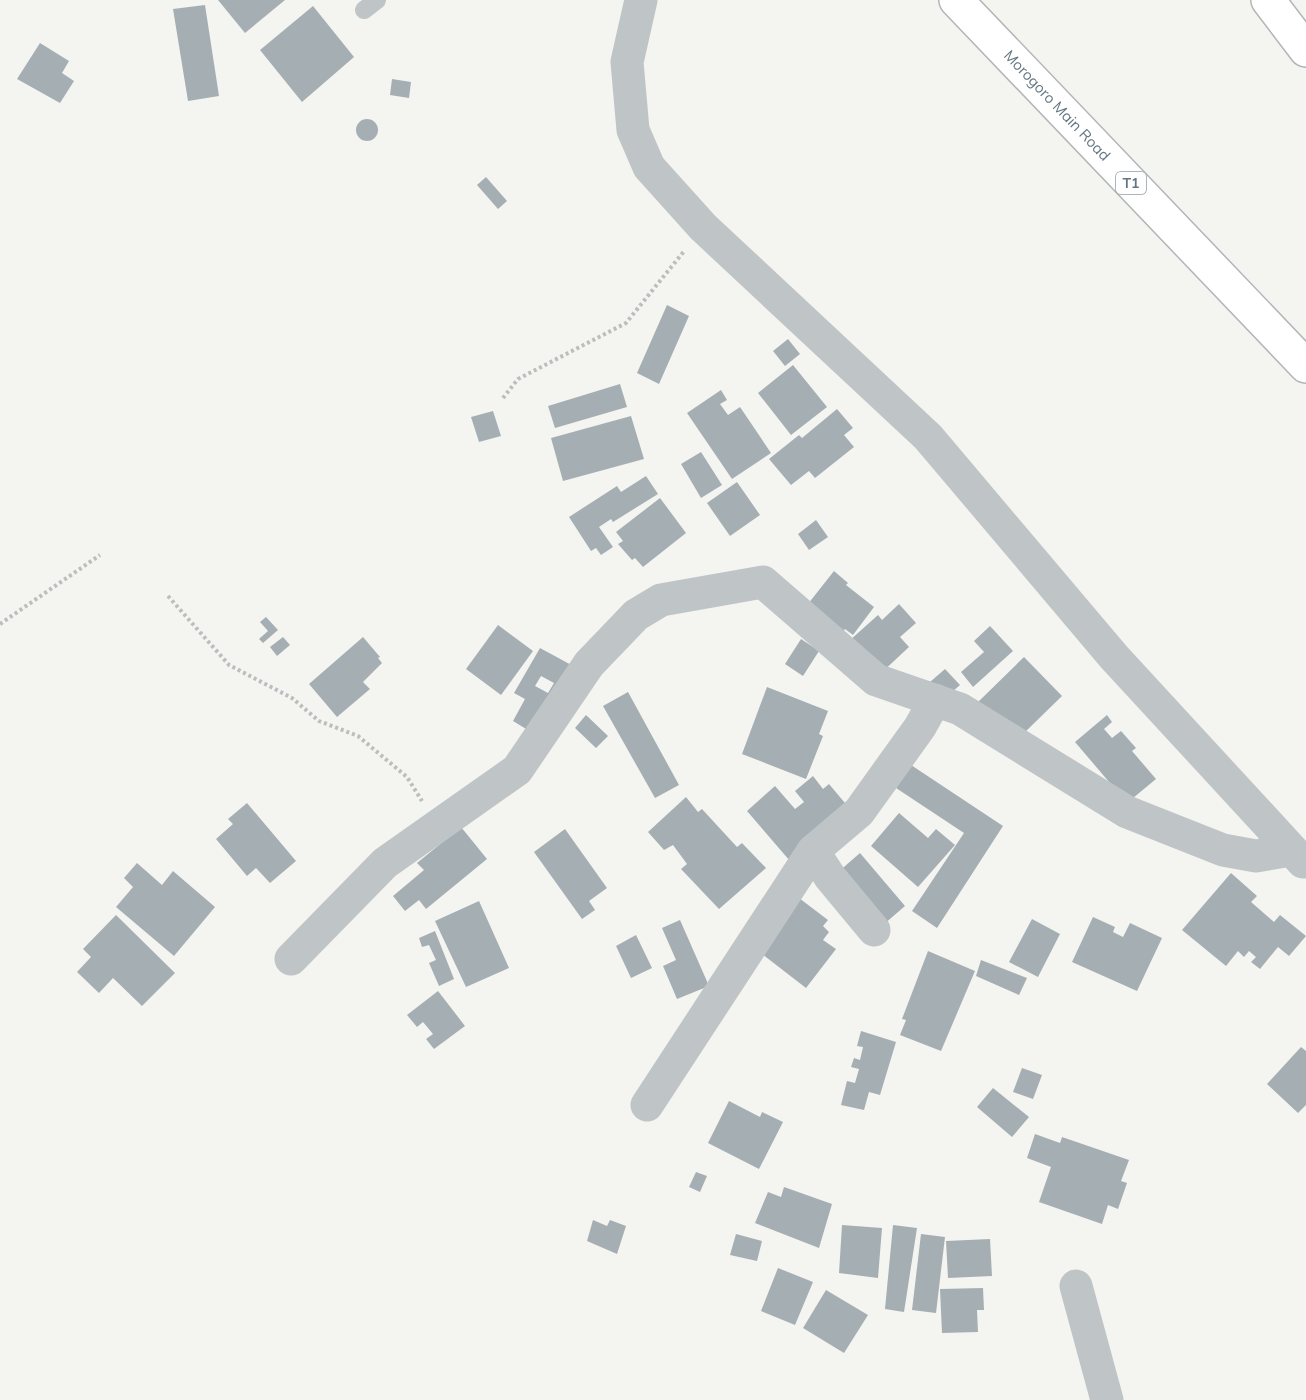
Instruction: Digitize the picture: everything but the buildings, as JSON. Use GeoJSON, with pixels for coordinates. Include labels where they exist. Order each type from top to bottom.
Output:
{"type":"FeatureCollection","features":[{"type":"Feature","properties":{"kind":"highway","name":"Morogoro Main Road"},"geometry":{"type":"LineString","coordinates":[[956,0],[1306,366]]}},
{"type":"Feature","properties":{"kind":"highway"},"geometry":{"type":"LineString","coordinates":[[1269,0],[1306,50]]}},
{"type":"Feature","properties":{"kind":"street"},"geometry":{"type":"LineString","coordinates":[[641,0],[627,62],[633,130],[650,167],[703,227],[928,437],[1114,657],[1298,858]]}},
{"type":"Feature","properties":{"kind":"street"},"geometry":{"type":"LineString","coordinates":[[291,959],[385,863],[517,770],[589,664],[636,615],[661,600],[764,582],[876,680],[960,709],[1127,812],[1222,850],[1256,856],[1298,858]]}},
{"type":"Feature","properties":{"kind":"street"},"geometry":{"type":"LineString","coordinates":[[647,1105],[813,851],[859,812],[920,728],[934,700]]}},
{"type":"Feature","properties":{"kind":"street"},"geometry":{"type":"LineString","coordinates":[[813,851],[830,877],[874,930]]}},
{"type":"Feature","properties":{"kind":"street"},"geometry":{"type":"LineString","coordinates":[[1076,1286],[1107,1400]]}},
{"type":"Feature","properties":{"kind":"path"},"geometry":{"type":"LineString","coordinates":[[503,398],[518,379],[626,323],[703,227]]}},
{"type":"Feature","properties":{"kind":"path"},"geometry":{"type":"LineString","coordinates":[[0,624],[100,555]]}},
{"type":"Feature","properties":{"kind":"path"},"geometry":{"type":"LineString","coordinates":[[168,596],[229,665],[292,698],[319,722],[358,736],[407,777],[438,827]]}}]}
